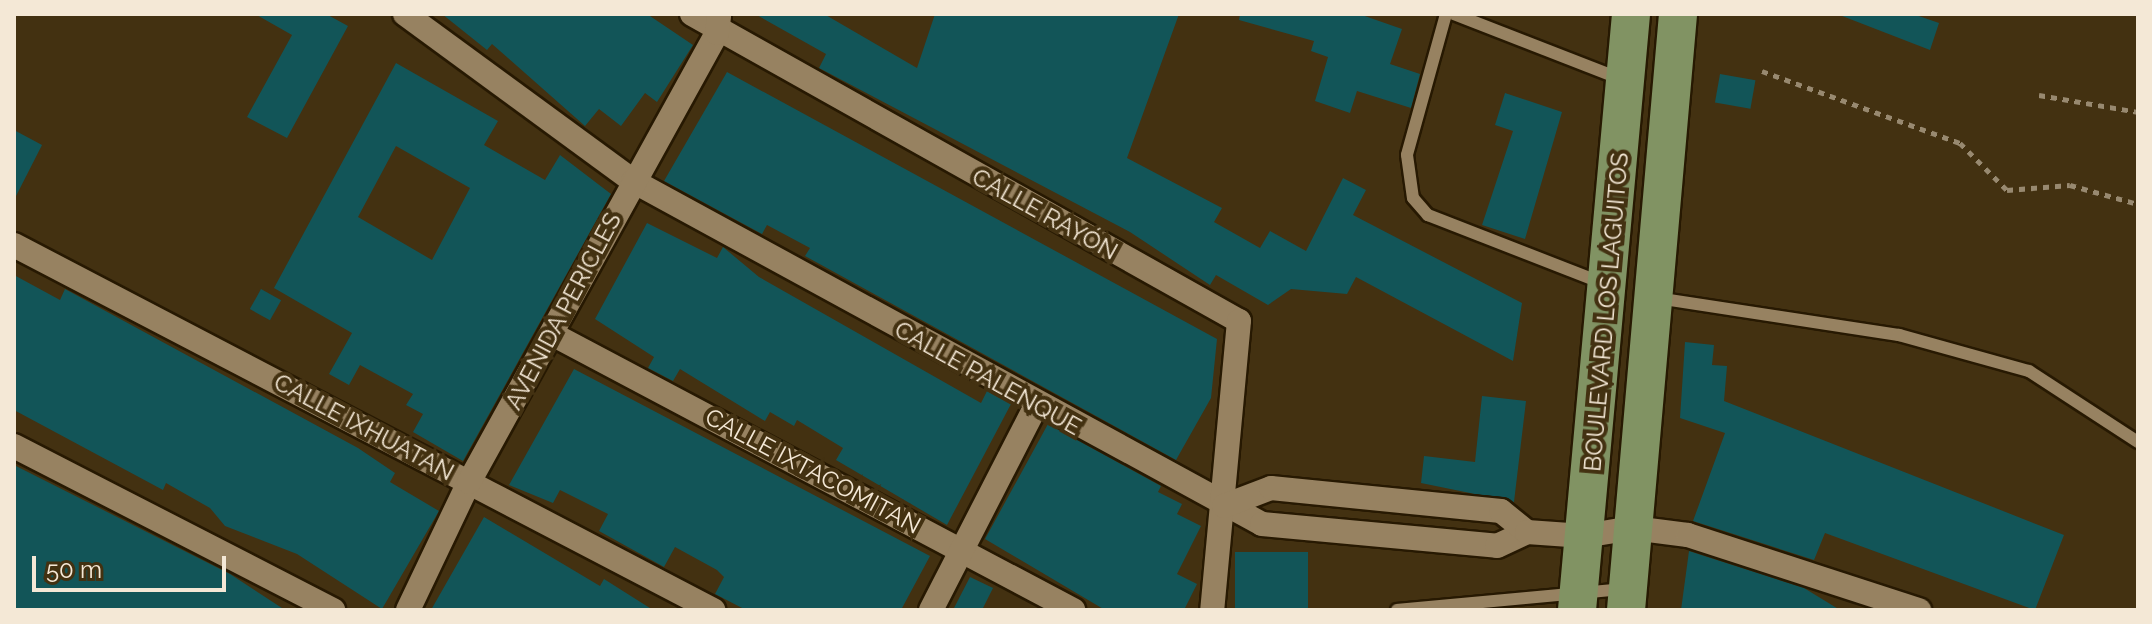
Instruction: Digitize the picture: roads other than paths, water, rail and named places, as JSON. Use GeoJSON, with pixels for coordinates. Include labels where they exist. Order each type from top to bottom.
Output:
{"type":"FeatureCollection","features":[{"type":"Feature","properties":{"kind":"main road","name":"BOULEVARD LOS LAGUITOS"},"geometry":{"type":"LineString","coordinates":[[1577,602],[1628,82],[1631,14]]}},
{"type":"Feature","properties":{"kind":"main road","name":"BOULEVARD LOS LAGUITOS"},"geometry":{"type":"LineString","coordinates":[[1627,599],[1678,14]]}},
{"type":"Feature","properties":{"kind":"street","name":"CALLE PALENQUE"},"geometry":{"type":"LineString","coordinates":[[405,14],[633,181],[1036,406],[1262,524],[1497,546],[1527,532]]}},
{"type":"Feature","properties":{"kind":"street","name":"CALLE RAYÓN"},"geometry":{"type":"LineString","coordinates":[[692,14],[718,23],[1239,321],[1224,506]]}},
{"type":"Feature","properties":{"kind":"street","name":"AVENIDA PERICLES"},"geometry":{"type":"LineString","coordinates":[[408,610],[469,482],[718,23]]}},
{"type":"Feature","properties":{"kind":"street","name":"CALLE IXHUATAN"},"geometry":{"type":"LineString","coordinates":[[14,245],[713,610]]}},
{"type":"Feature","properties":{"kind":"street","name":"CALLE IXTACOMITAN"},"geometry":{"type":"LineString","coordinates":[[552,334],[965,550],[1073,610]]}},
{"type":"Feature","properties":{"kind":"street"},"geometry":{"type":"LineString","coordinates":[[931,610],[965,550],[1036,406]]}},
{"type":"Feature","properties":{"kind":"street"},"geometry":{"type":"LineString","coordinates":[[14,446],[333,610]]}},
{"type":"Feature","properties":{"kind":"street"},"geometry":{"type":"LineString","coordinates":[[1212,610],[1224,506],[1271,488],[1501,511],[1527,532],[1584,536],[1633,528],[1688,535],[1919,610]]}},
{"type":"Feature","properties":{"kind":"lane"},"geometry":{"type":"LineString","coordinates":[[1446,14],[1407,155],[1413,198],[1428,215],[1609,286]]}},
{"type":"Feature","properties":{"kind":"lane"},"geometry":{"type":"LineString","coordinates":[[1454,14],[1628,82]]}},
{"type":"Feature","properties":{"kind":"lane"},"geometry":{"type":"LineString","coordinates":[[1654,297],[1899,335],[2029,371],[2138,442]]}},
{"type":"Feature","properties":{"kind":"lane"},"geometry":{"type":"LineString","coordinates":[[1397,610],[1627,599]]}}]}
